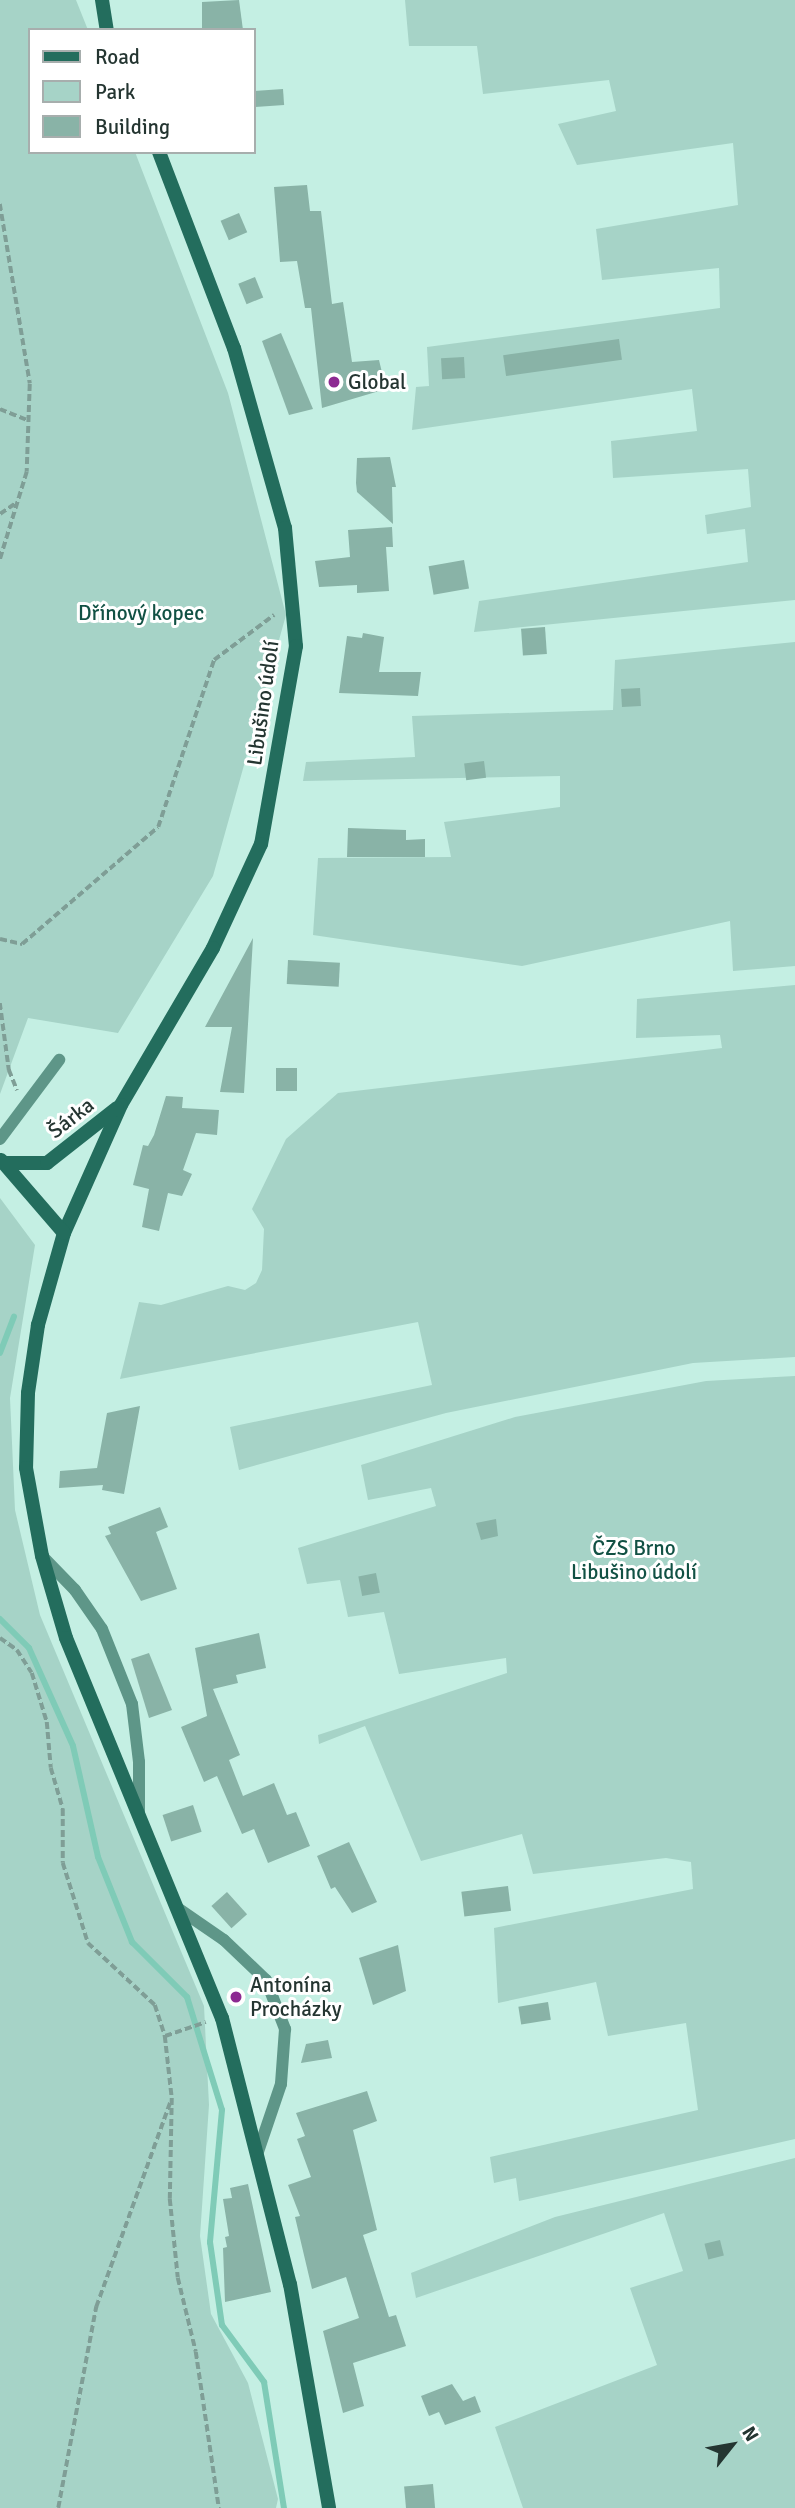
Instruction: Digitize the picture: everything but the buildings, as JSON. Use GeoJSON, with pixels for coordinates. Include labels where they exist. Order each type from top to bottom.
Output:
{"type":"FeatureCollection","features":[{"type":"Feature","properties":{"kind":"street"},"geometry":{"type":"LineString","coordinates":[[102,0],[107,28]]}},
{"type":"Feature","properties":{"kind":"street","name":"Libušino údolí"},"geometry":{"type":"LineString","coordinates":[[64,1233],[121,1105],[213,948],[261,844],[296,646],[285,528],[234,348],[160,154]]}},
{"type":"Feature","properties":{"kind":"street","name":"Šárka"},"geometry":{"type":"LineString","coordinates":[[2,1161],[47,1163],[121,1105]]}},
{"type":"Feature","properties":{"kind":"street","name":"Šárka"},"geometry":{"type":"LineString","coordinates":[[2,1161],[64,1233]]}},
{"type":"Feature","properties":{"kind":"street"},"geometry":{"type":"LineString","coordinates":[[64,1233],[38,1325],[27,1393],[26,1468],[42,1556],[66,1638],[139,1824],[222,2018],[290,2284],[329,2508]]}},
{"type":"Feature","properties":{"kind":"lane"},"geometry":{"type":"LineString","coordinates":[[0,1139],[59,1060]]}},
{"type":"Feature","properties":{"kind":"lane"},"geometry":{"type":"LineString","coordinates":[[42,1556],[75,1590],[102,1629],[132,1704],[139,1762],[139,1824]]}},
{"type":"Feature","properties":{"kind":"lane"},"geometry":{"type":"LineString","coordinates":[[176,1907],[224,1940],[266,1980],[285,2029],[281,2084],[258,2152]]}},
{"type":"Feature","properties":{"kind":"path"},"geometry":{"type":"LineString","coordinates":[[0,204],[30,384],[27,472],[0,560]]}},
{"type":"Feature","properties":{"kind":"path"},"geometry":{"type":"LineString","coordinates":[[0,409],[29,421]]}},
{"type":"Feature","properties":{"kind":"path"},"geometry":{"type":"LineString","coordinates":[[0,514],[18,502]]}},
{"type":"Feature","properties":{"kind":"path"},"geometry":{"type":"LineString","coordinates":[[0,939],[22,944],[158,827],[214,660],[292,602]]}},
{"type":"Feature","properties":{"kind":"path"},"geometry":{"type":"LineString","coordinates":[[0,1003],[9,1070],[24,1107]]}},
{"type":"Feature","properties":{"kind":"path"},"geometry":{"type":"LineString","coordinates":[[0,1638],[17,1650],[32,1674],[47,1722],[51,1768],[63,1809],[64,1863],[88,1943],[155,2005],[165,2036],[172,2098],[170,2199],[178,2278],[196,2352],[219,2508]]}},
{"type":"Feature","properties":{"kind":"path"},"geometry":{"type":"LineString","coordinates":[[165,2036],[205,2023]]}},
{"type":"Feature","properties":{"kind":"path"},"geometry":{"type":"LineString","coordinates":[[58,2508],[96,2307],[172,2098]]}},
{"type":"Feature","properties":{"kind":"green space","name":"Dřínový kopec"},"geometry":{"type":"Polygon","coordinates":[[[0,0],[76,0],[87,28],[28,28],[28,154],[136,154],[228,393],[286,615],[213,876],[118,1033],[28,1018],[0,1094],[0,0]]]}},
{"type":"Feature","properties":{"kind":"green space"},"geometry":{"type":"Polygon","coordinates":[[[405,0],[795,0],[795,600],[474,632],[479,601],[748,562],[745,529],[707,534],[705,515],[751,507],[748,469],[613,478],[611,441],[697,431],[692,389],[412,430],[416,387],[429,386],[427,347],[720,308],[719,268],[602,280],[596,229],[738,205],[733,143],[577,165],[558,124],[616,111],[609,80],[483,94],[477,46],[409,46],[405,0]]]}},
{"type":"Feature","properties":{"kind":"green space"},"geometry":{"type":"Polygon","coordinates":[[[795,642],[795,966],[733,971],[730,921],[522,966],[313,935],[318,858],[451,857],[444,822],[560,807],[560,776],[303,781],[306,762],[415,757],[412,716],[613,710],[615,660],[795,642]]]}},
{"type":"Feature","properties":{"kind":"green space"},"geometry":{"type":"Polygon","coordinates":[[[795,985],[795,1357],[693,1363],[446,1413],[239,1470],[230,1427],[432,1385],[418,1322],[120,1379],[139,1302],[161,1305],[228,1286],[245,1290],[256,1283],[262,1270],[264,1229],[252,1209],[286,1139],[338,1093],[722,1048],[720,1035],[636,1038],[637,999],[795,985]]]}},
{"type":"Feature","properties":{"kind":"green space"},"geometry":{"type":"Polygon","coordinates":[[[0,1198],[35,1245],[10,1398],[15,1510],[40,1615],[204,2006],[209,2105],[200,2236],[211,2314],[248,2383],[278,2499],[276,2508],[0,2508],[0,1198]]]}},
{"type":"Feature","properties":{"kind":"green space","name":"ČZS Brno Libušino údolí"},"geometry":{"type":"Polygon","coordinates":[[[795,1376],[795,2139],[519,2201],[516,2178],[494,2183],[490,2157],[698,2110],[686,2023],[608,2036],[596,1982],[498,2003],[494,1928],[693,1889],[691,1862],[666,1858],[533,1874],[522,1834],[421,1861],[365,1726],[319,1744],[318,1735],[507,1673],[506,1658],[399,1674],[384,1612],[348,1617],[340,1580],[307,1584],[298,1548],[436,1506],[431,1488],[368,1500],[361,1465],[515,1417],[706,1381],[795,1376]]]}},
{"type":"Feature","properties":{"kind":"green space"},"geometry":{"type":"Polygon","coordinates":[[[795,2158],[795,2508],[523,2508],[495,2427],[657,2365],[630,2288],[683,2271],[664,2213],[416,2298],[411,2273],[555,2217],[795,2158]]]}},
{"type":"Feature","properties":{"kind":"waterway"},"geometry":{"type":"LineString","coordinates":[[0,1353],[14,1317]]}},
{"type":"Feature","properties":{"kind":"waterway"},"geometry":{"type":"LineString","coordinates":[[0,1619],[29,1648],[73,1746],[98,1857],[132,1942],[187,1997],[222,2110],[210,2242],[222,2325],[264,2382],[284,2508]]}},
{"type":"Feature","properties":{"kind":"place","name":"Global"},"geometry":{"type":"Point","coordinates":[334,382]}},
{"type":"Feature","properties":{"kind":"place","name":"Antonína Procházky"},"geometry":{"type":"Point","coordinates":[236,1997]}}]}
